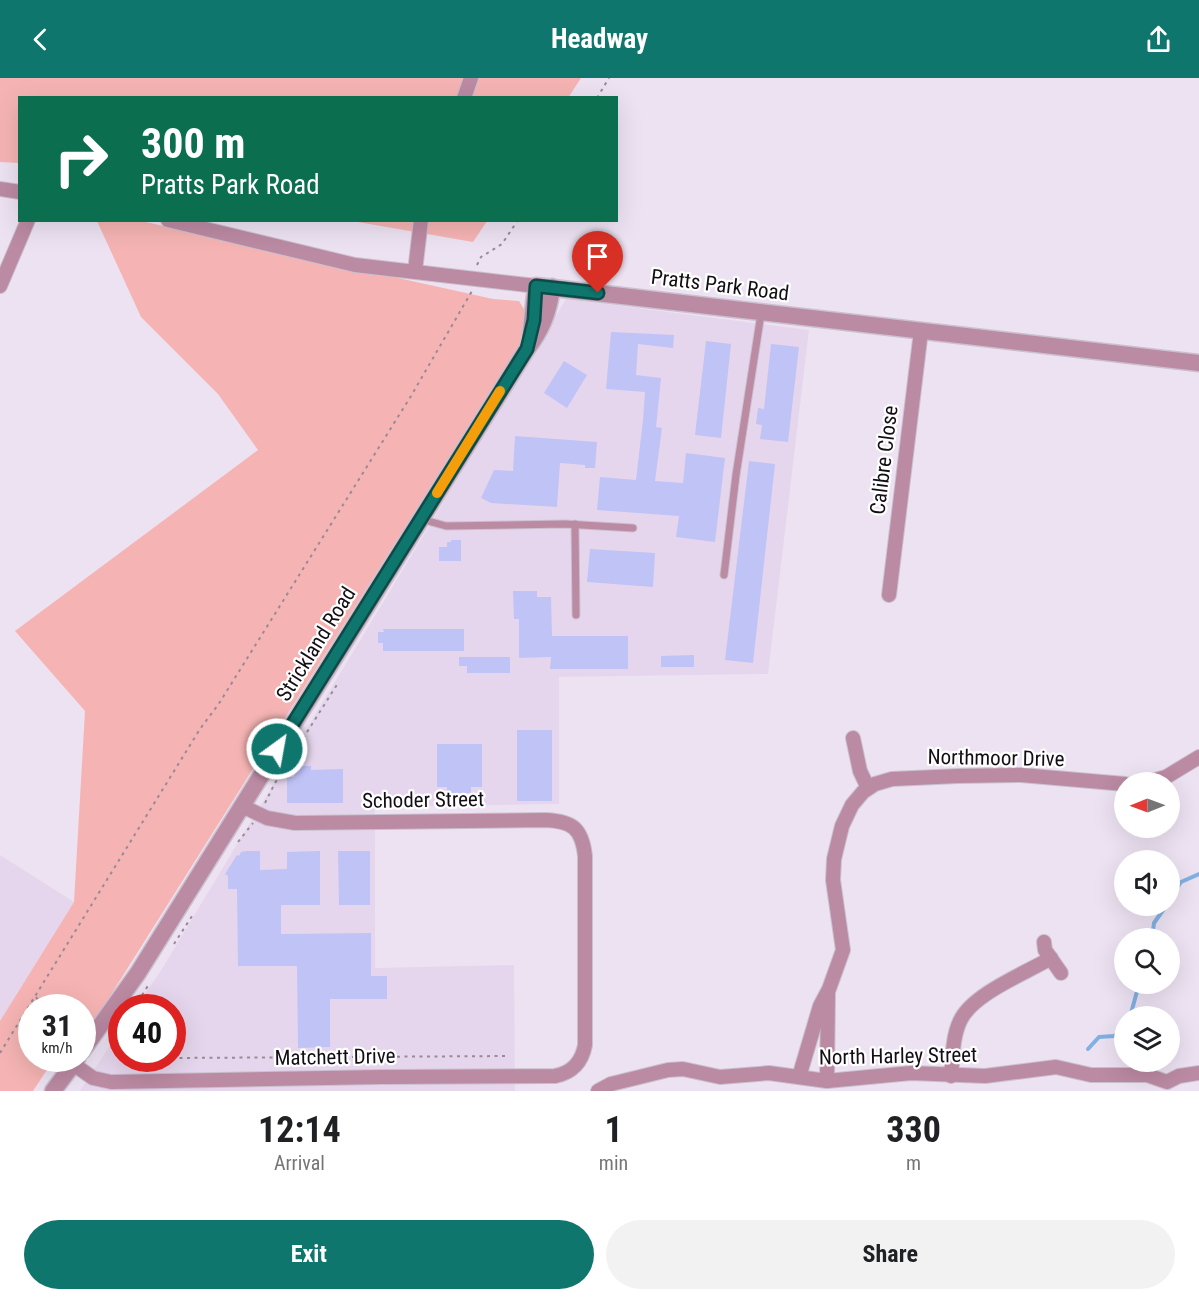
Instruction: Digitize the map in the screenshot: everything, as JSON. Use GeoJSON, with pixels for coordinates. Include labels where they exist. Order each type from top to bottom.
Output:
{"type":"FeatureCollection","features":[{"type":"Feature","properties":{"kind":"street"},"geometry":{"type":"LineString","coordinates":[[465,96],[471,78]]}},
{"type":"Feature","properties":{"kind":"street"},"geometry":{"type":"LineString","coordinates":[[0,189],[18,192]]}},
{"type":"Feature","properties":{"kind":"street"},"geometry":{"type":"LineString","coordinates":[[0,286],[27,222]]}},
{"type":"Feature","properties":{"kind":"street","name":"Pratts Park Road"},"geometry":{"type":"LineString","coordinates":[[176,222],[354,265],[1199,363]]}},
{"type":"Feature","properties":{"kind":"street"},"geometry":{"type":"LineString","coordinates":[[415,271],[421,222]]}},
{"type":"Feature","properties":{"kind":"street","name":"Strickland Road"},"geometry":{"type":"LineString","coordinates":[[96,1032],[138,973],[527,349],[544,286]]}},
{"type":"Feature","properties":{"kind":"street","name":"Calibre Close"},"geometry":{"type":"LineString","coordinates":[[888,595],[921,331]]}},
{"type":"Feature","properties":{"kind":"street"},"geometry":{"type":"LineString","coordinates":[[799,1077],[820,1006],[829,989],[843,950],[833,880],[836,847],[846,816],[859,796],[868,788],[861,777],[853,738]]}},
{"type":"Feature","properties":{"kind":"street"},"geometry":{"type":"LineString","coordinates":[[1174,772],[1199,757]]}},
{"type":"Feature","properties":{"kind":"street","name":"Northmoor Drive"},"geometry":{"type":"LineString","coordinates":[[868,788],[883,781],[901,778],[1007,774],[1114,783]]}},
{"type":"Feature","properties":{"kind":"street","name":"Schoder Street"},"geometry":{"type":"LineString","coordinates":[[242,806],[257,816],[295,823],[553,820],[569,824],[579,832],[585,856],[585,1045]]}},
{"type":"Feature","properties":{"kind":"street"},"geometry":{"type":"LineString","coordinates":[[1044,942],[1045,950],[1061,973]]}},
{"type":"Feature","properties":{"kind":"street"},"geometry":{"type":"LineString","coordinates":[[951,1076],[956,1033],[964,1014],[981,998],[1051,958]]}},
{"type":"Feature","properties":{"kind":"street"},"geometry":{"type":"LineString","coordinates":[[827,1081],[829,989]]}},
{"type":"Feature","properties":{"kind":"street","name":"Matchett Drive"},"geometry":{"type":"LineString","coordinates":[[88,1072],[93,1078],[111,1082],[288,1085],[381,1084],[555,1076],[567,1073],[578,1064],[585,1045]]}},
{"type":"Feature","properties":{"kind":"street","name":"North Harley Street"},"geometry":{"type":"LineString","coordinates":[[598,1091],[611,1084],[683,1069],[720,1077],[769,1073],[827,1081],[911,1073],[985,1076],[1056,1067],[1091,1075],[1147,1075],[1167,1082],[1179,1076],[1199,1073]]}},
{"type":"Feature","properties":{"kind":"street","name":"Strickland Road"},"geometry":{"type":"LineString","coordinates":[[52,1091],[66,1072]]}},
{"type":"Feature","properties":{"kind":"lane"},"geometry":{"type":"LineString","coordinates":[[724,575],[736,475],[761,312]]}},
{"type":"Feature","properties":{"kind":"lane"},"geometry":{"type":"LineString","coordinates":[[421,519],[446,526],[576,524],[633,528]]}},
{"type":"Feature","properties":{"kind":"lane"},"geometry":{"type":"LineString","coordinates":[[576,524],[576,615]]}},
{"type":"Feature","properties":{"kind":"path"},"geometry":{"type":"LineString","coordinates":[[598,96],[609,78]]}},
{"type":"Feature","properties":{"kind":"path"},"geometry":{"type":"LineString","coordinates":[[475,278],[478,260],[498,248],[517,222]]}},
{"type":"Feature","properties":{"kind":"path"},"geometry":{"type":"LineString","coordinates":[[38,994],[200,729],[218,705],[411,396],[470,295]]}},
{"type":"Feature","properties":{"kind":"path"},"geometry":{"type":"LineString","coordinates":[[236,843],[244,837],[338,682]]}},
{"type":"Feature","properties":{"kind":"path"},"geometry":{"type":"LineString","coordinates":[[0,1053],[18,1025]]}},
{"type":"Feature","properties":{"kind":"path"},"geometry":{"type":"LineString","coordinates":[[186,1058],[509,1056]]}},
{"type":"Feature","properties":{"kind":"shaded area"},"geometry":{"type":"Polygon","coordinates":[[[0,78],[581,78],[569,96],[18,96],[18,163],[0,162],[0,78]]]}},
{"type":"Feature","properties":{"kind":"shaded area"},"geometry":{"type":"Polygon","coordinates":[[[97,222],[146,222],[493,299],[519,301],[527,314],[524,338],[111,994],[108,994],[108,999],[96,1018],[96,994],[18,994],[18,1072],[45,1072],[33,1091],[0,1091],[0,1021],[74,902],[85,711],[15,631],[258,450],[218,394],[141,317],[97,222]]]}},
{"type":"Feature","properties":{"kind":"shaded area"},"geometry":{"type":"Polygon","coordinates":[[[358,222],[486,222],[473,242],[358,222]]]}},
{"type":"Feature","properties":{"kind":"shaded area"},"geometry":{"type":"Polygon","coordinates":[[[566,299],[809,330],[768,674],[559,677],[559,804],[375,807],[375,968],[514,965],[515,1091],[80,1091],[93,1072],[96,1072],[96,1067],[108,1049],[108,1072],[186,1072],[186,994],[145,994],[566,299]]]}},
{"type":"Feature","properties":{"kind":"shaded area"},"geometry":{"type":"Polygon","coordinates":[[[0,855],[74,902],[0,1021],[0,855]]]}},
{"type":"Feature","properties":{"kind":"building"},"geometry":{"type":"Polygon","coordinates":[[[611,332],[674,335],[673,348],[638,344],[636,375],[661,378],[656,427],[662,428],[655,481],[683,483],[686,453],[725,458],[715,542],[676,537],[679,516],[597,510],[600,477],[636,480],[643,420],[645,392],[606,389],[611,332]]]}},
{"type":"Feature","properties":{"kind":"building"},"geometry":{"type":"Polygon","coordinates":[[[706,341],[731,344],[721,438],[695,435],[706,341]]]}},
{"type":"Feature","properties":{"kind":"building"},"geometry":{"type":"Polygon","coordinates":[[[771,344],[799,347],[788,442],[760,439],[762,425],[756,424],[758,408],[764,409],[771,344]]]}},
{"type":"Feature","properties":{"kind":"building"},"geometry":{"type":"Polygon","coordinates":[[[564,361],[587,375],[567,408],[544,393],[564,361]]]}},
{"type":"Feature","properties":{"kind":"building"},"geometry":{"type":"Polygon","coordinates":[[[515,436],[597,442],[595,468],[560,463],[557,507],[491,503],[481,498],[494,470],[513,471],[515,436]]]}},
{"type":"Feature","properties":{"kind":"building"},"geometry":{"type":"Polygon","coordinates":[[[749,461],[775,464],[753,663],[725,660],[749,461]]]}},
{"type":"Feature","properties":{"kind":"building"},"geometry":{"type":"Polygon","coordinates":[[[461,540],[461,561],[439,561],[439,547],[447,547],[447,542],[461,540]]]}},
{"type":"Feature","properties":{"kind":"building"},"geometry":{"type":"Polygon","coordinates":[[[590,549],[655,553],[653,587],[587,582],[590,549]]]}},
{"type":"Feature","properties":{"kind":"building"},"geometry":{"type":"Polygon","coordinates":[[[513,591],[537,591],[537,597],[551,597],[552,636],[628,636],[628,669],[550,669],[551,657],[519,658],[519,619],[514,619],[513,591]]]}},
{"type":"Feature","properties":{"kind":"building"},"geometry":{"type":"Polygon","coordinates":[[[383,629],[464,629],[464,651],[383,651],[383,643],[378,643],[378,632],[384,632],[383,629]]]}},
{"type":"Feature","properties":{"kind":"building"},"geometry":{"type":"Polygon","coordinates":[[[694,655],[694,667],[661,667],[661,656],[694,655]]]}},
{"type":"Feature","properties":{"kind":"building"},"geometry":{"type":"Polygon","coordinates":[[[459,657],[510,657],[510,673],[467,673],[467,666],[459,666],[459,657]]]}},
{"type":"Feature","properties":{"kind":"building"},"geometry":{"type":"Polygon","coordinates":[[[517,730],[552,730],[552,801],[517,801],[517,730]]]}},
{"type":"Feature","properties":{"kind":"building"},"geometry":{"type":"Polygon","coordinates":[[[437,744],[482,744],[482,787],[471,787],[471,793],[447,793],[447,787],[437,787],[437,744]]]}},
{"type":"Feature","properties":{"kind":"building"},"geometry":{"type":"Polygon","coordinates":[[[295,766],[311,766],[311,770],[343,769],[343,803],[287,803],[287,777],[294,777],[295,766]]]}},
{"type":"Feature","properties":{"kind":"building"},"geometry":{"type":"Polygon","coordinates":[[[260,851],[260,870],[287,869],[287,852],[320,851],[320,905],[281,905],[281,934],[371,933],[371,976],[387,976],[387,999],[330,999],[330,1047],[298,1048],[297,966],[238,966],[237,889],[228,889],[228,876],[225,874],[241,852],[260,851]]]}},
{"type":"Feature","properties":{"kind":"building"},"geometry":{"type":"Polygon","coordinates":[[[338,851],[370,851],[370,905],[339,905],[338,851]]]}},
{"type":"Feature","properties":{"kind":"waterway"},"geometry":{"type":"LineString","coordinates":[[1180,884],[1199,874]]}},
{"type":"Feature","properties":{"kind":"waterway"},"geometry":{"type":"LineString","coordinates":[[1153,928],[1159,916]]}},
{"type":"Feature","properties":{"kind":"waterway"},"geometry":{"type":"LineString","coordinates":[[1133,1006],[1136,994]]}},
{"type":"Feature","properties":{"kind":"waterway"},"geometry":{"type":"LineString","coordinates":[[1088,1049],[1099,1037],[1114,1036]]}},
{"type":"Feature","properties":{"kind":"slow traffic"},"geometry":{"type":"LineString","coordinates":[[437,493],[500,391]]}},
{"type":"Feature","properties":{"kind":"route"},"geometry":{"type":"LineString","coordinates":[[277,749],[527,349],[534,320],[536,286],[598,293]]}}]}
